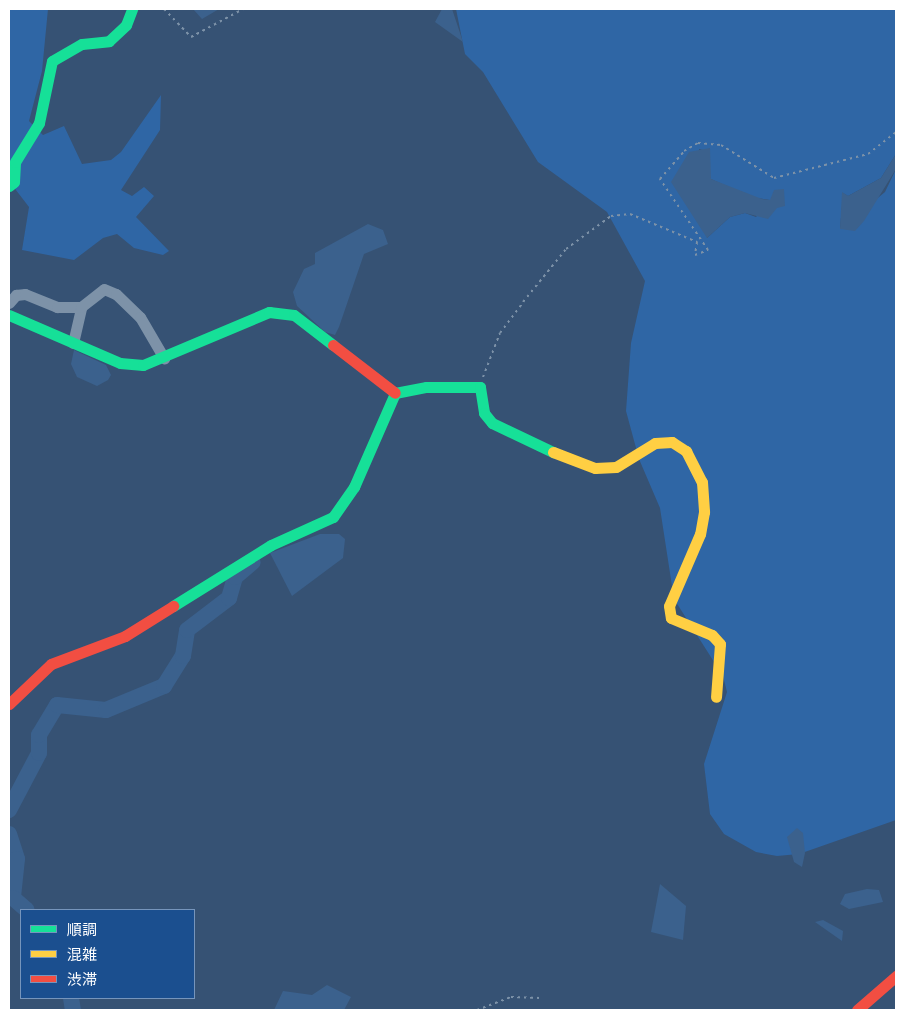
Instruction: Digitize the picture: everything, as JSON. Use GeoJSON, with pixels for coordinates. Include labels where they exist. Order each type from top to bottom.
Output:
{"type":"FeatureCollection","features":[{"type":"Feature","properties":{"kind":"street"},"geometry":{"type":"LineString","coordinates":[[9,186],[14,182],[15,162],[39,123],[52,61],[82,44],[109,41],[126,25],[132,9]]}},
{"type":"Feature","properties":{"kind":"street"},"geometry":{"type":"LineString","coordinates":[[73,343],[81,308],[104,289],[116,294],[140,317],[164,358]]}},
{"type":"Feature","properties":{"kind":"street"},"geometry":{"type":"LineString","coordinates":[[9,303],[16,295],[25,294],[57,307],[81,308]]}},
{"type":"Feature","properties":{"kind":"street"},"geometry":{"type":"LineString","coordinates":[[9,315],[120,363],[143,365],[164,358],[269,312],[294,316],[394,393],[426,387],[480,387],[484,413],[492,423],[536,446],[596,468],[616,467],[654,443],[672,442],[686,451],[702,482],[704,512],[700,534],[669,606],[671,618],[712,635],[720,644],[716,697]]}},
{"type":"Feature","properties":{"kind":"street"},"geometry":{"type":"LineString","coordinates":[[9,704],[51,664],[125,636],[271,545],[333,517],[354,487],[394,393]]}},
{"type":"Feature","properties":{"kind":"street"},"geometry":{"type":"LineString","coordinates":[[857,1010],[896,976]]}},
{"type":"Feature","properties":{"kind":"path"},"geometry":{"type":"LineString","coordinates":[[164,9],[192,37],[243,9]]}},
{"type":"Feature","properties":{"kind":"path"},"geometry":{"type":"LineString","coordinates":[[480,387],[500,333],[566,249],[590,228],[611,216],[630,214],[697,242],[695,255],[708,250],[660,179],[684,151],[698,144],[721,145],[774,178],[868,154],[896,132]]}},
{"type":"Feature","properties":{"kind":"path"},"geometry":{"type":"LineString","coordinates":[[477,1010],[511,997],[540,998]]}},
{"type":"Feature","properties":{"kind":"shaded area"},"geometry":{"type":"Polygon","coordinates":[[[9,9],[48,9],[42,71],[29,121],[43,135],[64,126],[82,164],[111,160],[121,152],[161,95],[160,130],[121,190],[132,196],[144,187],[154,196],[136,217],[169,251],[163,255],[134,248],[117,234],[103,238],[74,260],[22,250],[29,207],[9,181],[9,9]]]}},
{"type":"Feature","properties":{"kind":"shaded area"},"geometry":{"type":"Polygon","coordinates":[[[193,9],[219,9],[202,19],[193,9]]]}},
{"type":"Feature","properties":{"kind":"shaded area"},"geometry":{"type":"Polygon","coordinates":[[[442,9],[452,9],[463,42],[435,22],[442,9]]]}},
{"type":"Feature","properties":{"kind":"shaded area"},"geometry":{"type":"Polygon","coordinates":[[[456,9],[896,9],[896,154],[881,178],[848,196],[843,193],[840,229],[885,192],[896,169],[896,820],[799,854],[777,856],[756,852],[724,834],[710,814],[704,764],[727,692],[723,676],[674,599],[660,508],[639,459],[626,411],[631,343],[645,281],[607,212],[538,162],[483,72],[465,54],[456,9]],[[699,149],[707,238],[730,217],[745,213],[756,217],[770,200],[750,197],[711,179],[707,166],[710,152],[699,149]]]}},
{"type":"Feature","properties":{"kind":"shaded area"},"geometry":{"type":"Polygon","coordinates":[[[710,148],[711,179],[762,199],[770,200],[774,190],[784,189],[785,206],[777,208],[768,219],[745,213],[730,217],[707,238],[671,182],[689,152],[710,148]]]}},
{"type":"Feature","properties":{"kind":"shaded area"},"geometry":{"type":"Polygon","coordinates":[[[896,154],[896,169],[864,221],[855,231],[840,229],[842,192],[848,196],[881,178],[896,154]]]}},
{"type":"Feature","properties":{"kind":"shaded area"},"geometry":{"type":"Polygon","coordinates":[[[368,224],[383,230],[388,244],[364,254],[335,335],[325,332],[297,306],[293,292],[304,269],[315,264],[315,253],[368,224]]]}},
{"type":"Feature","properties":{"kind":"shaded area"},"geometry":{"type":"Polygon","coordinates":[[[74,350],[106,365],[111,375],[108,380],[97,386],[77,377],[71,364],[74,350]]]}},
{"type":"Feature","properties":{"kind":"shaded area"},"geometry":{"type":"Polygon","coordinates":[[[320,534],[339,534],[345,539],[343,558],[292,596],[270,553],[320,534]]]}},
{"type":"Feature","properties":{"kind":"shaded area"},"geometry":{"type":"Polygon","coordinates":[[[797,828],[803,833],[805,853],[802,867],[794,862],[787,837],[797,828]]]}},
{"type":"Feature","properties":{"kind":"shaded area"},"geometry":{"type":"Polygon","coordinates":[[[660,884],[686,906],[683,940],[651,932],[660,884]]]}},
{"type":"Feature","properties":{"kind":"shaded area"},"geometry":{"type":"Polygon","coordinates":[[[867,889],[879,890],[883,902],[849,909],[840,904],[845,894],[867,889]]]}},
{"type":"Feature","properties":{"kind":"shaded area"},"geometry":{"type":"Polygon","coordinates":[[[823,920],[843,931],[842,941],[815,922],[823,920]]]}},
{"type":"Feature","properties":{"kind":"shaded area"},"geometry":{"type":"Polygon","coordinates":[[[327,985],[351,997],[344,1010],[274,1010],[283,991],[312,995],[327,985]]]}},
{"type":"Feature","properties":{"kind":"waterway"},"geometry":{"type":"LineString","coordinates":[[9,810],[39,753],[39,735],[57,705],[106,710],[164,686],[183,656],[187,630],[229,598],[235,577],[253,562]]}},
{"type":"Feature","properties":{"kind":"waterway"},"geometry":{"type":"LineString","coordinates":[[9,834],[17,859],[13,898],[26,909]]}},
{"type":"Feature","properties":{"kind":"waterway"},"geometry":{"type":"LineString","coordinates":[[71,999],[73,1010]]}},
{"type":"Feature","properties":{"kind":"traffic: fast"},"geometry":{"type":"LineString","coordinates":[[9,186],[14,182],[15,162],[39,123],[52,61],[82,44],[109,41],[126,25],[132,9]]}},
{"type":"Feature","properties":{"kind":"traffic: fast"},"geometry":{"type":"LineString","coordinates":[[9,315],[120,363],[143,365],[269,312],[294,315],[333,345]]}},
{"type":"Feature","properties":{"kind":"traffic: fast"},"geometry":{"type":"LineString","coordinates":[[395,393],[426,387],[480,387],[484,413],[492,423],[553,452]]}},
{"type":"Feature","properties":{"kind":"traffic: fast"},"geometry":{"type":"LineString","coordinates":[[173,606],[271,545],[333,517],[354,487],[395,393]]}},
{"type":"Feature","properties":{"kind":"traffic: slow"},"geometry":{"type":"LineString","coordinates":[[553,452],[595,468],[616,467],[655,443],[672,442],[686,451],[702,482],[704,512],[700,534],[669,606],[671,618],[712,635],[720,644],[716,697]]}},
{"type":"Feature","properties":{"kind":"traffic: jam"},"geometry":{"type":"LineString","coordinates":[[333,345],[395,393]]}},
{"type":"Feature","properties":{"kind":"traffic: jam"},"geometry":{"type":"LineString","coordinates":[[9,704],[51,664],[125,636],[173,606]]}},
{"type":"Feature","properties":{"kind":"traffic: jam"},"geometry":{"type":"LineString","coordinates":[[857,1010],[896,976]]}}]}
